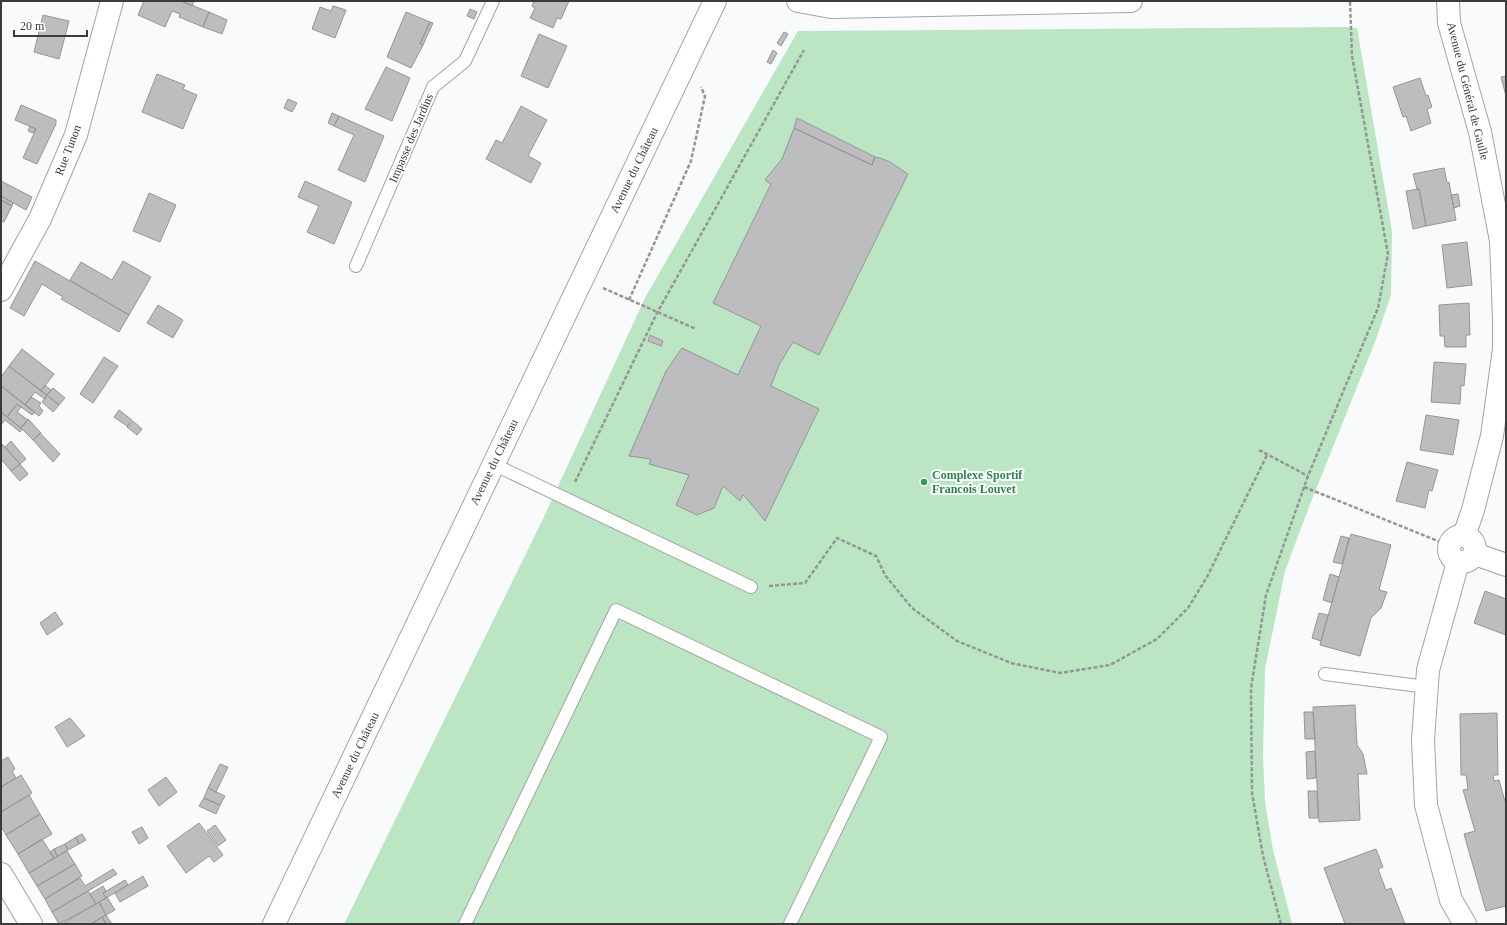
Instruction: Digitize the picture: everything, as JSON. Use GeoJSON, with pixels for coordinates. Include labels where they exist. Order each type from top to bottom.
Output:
{"type":"FeatureCollection","features":[{"type":"Feature","properties":{"kind":"street","name":"Rue Tunon"},"geometry":{"type":"LineString","coordinates":[[1,290],[40,219],[76,135],[112,1]]}},
{"type":"Feature","properties":{"kind":"street","name":"Avenue du Château"},"geometry":{"type":"LineString","coordinates":[[278,923],[494,464],[715,1]]}},
{"type":"Feature","properties":{"kind":"street"},"geometry":{"type":"LineString","coordinates":[[798,1],[831,7],[1131,1]]}},
{"type":"Feature","properties":{"kind":"street","name":"Avenue du Général de Gaulle"},"geometry":{"type":"LineString","coordinates":[[1448,1],[1448,23],[1480,132],[1501,241],[1505,349],[1489,453],[1428,670],[1423,740],[1426,805],[1451,900],[1465,924]]}},
{"type":"Feature","properties":{"kind":"street"},"geometry":{"type":"LineString","coordinates":[[1461,549],[1506,565]]}},
{"type":"Feature","properties":{"kind":"street"},"geometry":{"type":"LineString","coordinates":[[1,874],[31,924]]}},
{"type":"Feature","properties":{"kind":"lane","name":"Impasse des Jardins"},"geometry":{"type":"LineString","coordinates":[[356,266],[432,87],[465,61],[493,1]]}},
{"type":"Feature","properties":{"kind":"lane"},"geometry":{"type":"LineString","coordinates":[[494,464],[566,500],[751,587]]}},
{"type":"Feature","properties":{"kind":"lane"},"geometry":{"type":"LineString","coordinates":[[465,924],[616,610],[881,737],[790,924]]}},
{"type":"Feature","properties":{"kind":"lane"},"geometry":{"type":"LineString","coordinates":[[1325,674],[1427,687]]}},
{"type":"Feature","properties":{"kind":"path"},"geometry":{"type":"LineString","coordinates":[[1281,924],[1263,856],[1252,793],[1251,688],[1266,595],[1308,476],[1378,308],[1388,254],[1352,56],[1350,1]]}},
{"type":"Feature","properties":{"kind":"path"},"geometry":{"type":"LineString","coordinates":[[566,500],[657,313],[804,50]]}},
{"type":"Feature","properties":{"kind":"path"},"geometry":{"type":"LineString","coordinates":[[629,300],[692,154],[705,96],[696,78],[682,69]]}},
{"type":"Feature","properties":{"kind":"path"},"geometry":{"type":"LineString","coordinates":[[582,279],[696,329]]}},
{"type":"Feature","properties":{"kind":"path"},"geometry":{"type":"LineString","coordinates":[[1259,450],[1308,476]]}},
{"type":"Feature","properties":{"kind":"path"},"geometry":{"type":"LineString","coordinates":[[751,587],[805,583],[837,538],[876,556],[885,575],[912,608],[957,641],[1011,663],[1060,673],[1110,665],[1158,639],[1188,608],[1207,577],[1267,454]]}},
{"type":"Feature","properties":{"kind":"path"},"geometry":{"type":"LineString","coordinates":[[1304,487],[1461,549]]}},
{"type":"Feature","properties":{"kind":"green space","name":"Complexe Sportif Francois Louvet"},"geometry":{"type":"Polygon","coordinates":[[[1357,28],[1392,231],[1391,295],[1375,342],[1285,571],[1265,669],[1263,756],[1265,802],[1273,850],[1292,924],[344,924],[542,521],[645,298],[798,31],[1357,28]]]}},
{"type":"Feature","properties":{"kind":"building"},"geometry":{"type":"Polygon","coordinates":[[[144,1],[181,1],[209,12],[203,27],[179,17],[180,14],[172,11],[165,27],[138,15],[144,1]]]}},
{"type":"Feature","properties":{"kind":"building"},"geometry":{"type":"Polygon","coordinates":[[[181,1],[194,1],[192,6],[181,1]]]}},
{"type":"Feature","properties":{"kind":"building"},"geometry":{"type":"Polygon","coordinates":[[[534,1],[569,1],[561,19],[557,18],[553,28],[530,18],[535,8],[532,6],[534,1]]]}},
{"type":"Feature","properties":{"kind":"building"},"geometry":{"type":"Polygon","coordinates":[[[333,6],[346,10],[335,38],[312,29],[320,7],[331,11],[333,6]]]}},
{"type":"Feature","properties":{"kind":"building"},"geometry":{"type":"Polygon","coordinates":[[[470,9],[477,12],[474,19],[467,16],[470,9]]]}},
{"type":"Feature","properties":{"kind":"building"},"geometry":{"type":"Polygon","coordinates":[[[209,12],[227,20],[222,34],[203,27],[209,12]]]}},
{"type":"Feature","properties":{"kind":"building"},"geometry":{"type":"Polygon","coordinates":[[[406,12],[430,22],[420,44],[423,45],[411,68],[387,57],[406,12]]]}},
{"type":"Feature","properties":{"kind":"building"},"geometry":{"type":"Polygon","coordinates":[[[43,15],[69,21],[59,59],[34,52],[43,15]]]}},
{"type":"Feature","properties":{"kind":"building"},"geometry":{"type":"Polygon","coordinates":[[[430,22],[433,23],[423,45],[420,44],[430,22]]]}},
{"type":"Feature","properties":{"kind":"building"},"geometry":{"type":"Polygon","coordinates":[[[784,32],[788,34],[781,46],[777,43],[784,32]]]}},
{"type":"Feature","properties":{"kind":"building"},"geometry":{"type":"Polygon","coordinates":[[[539,34],[567,46],[548,88],[521,76],[539,34]]]}},
{"type":"Feature","properties":{"kind":"building"},"geometry":{"type":"Polygon","coordinates":[[[773,50],[777,53],[771,64],[767,62],[773,50]]]}},
{"type":"Feature","properties":{"kind":"building"},"geometry":{"type":"Polygon","coordinates":[[[386,67],[410,78],[392,121],[365,109],[386,67]]]}},
{"type":"Feature","properties":{"kind":"building"},"geometry":{"type":"Polygon","coordinates":[[[157,74],[185,85],[183,89],[197,95],[183,129],[142,112],[157,74]]]}},
{"type":"Feature","properties":{"kind":"building"},"geometry":{"type":"Polygon","coordinates":[[[1506,76],[1506,96],[1501,77],[1506,76]]]}},
{"type":"Feature","properties":{"kind":"building"},"geometry":{"type":"Polygon","coordinates":[[[1420,78],[1426,96],[1428,95],[1432,107],[1427,109],[1431,123],[1411,131],[1406,116],[1403,117],[1393,87],[1420,78]]]}},
{"type":"Feature","properties":{"kind":"building"},"geometry":{"type":"Polygon","coordinates":[[[288,99],[297,103],[292,112],[284,108],[288,99]]]}},
{"type":"Feature","properties":{"kind":"building"},"geometry":{"type":"Polygon","coordinates":[[[21,105],[56,120],[56,124],[37,164],[23,158],[36,129],[15,120],[21,105]]]}},
{"type":"Feature","properties":{"kind":"building"},"geometry":{"type":"Polygon","coordinates":[[[521,106],[547,120],[528,156],[541,163],[531,183],[486,159],[496,140],[502,143],[521,106]]]}},
{"type":"Feature","properties":{"kind":"building"},"geometry":{"type":"Polygon","coordinates":[[[332,113],[339,116],[334,126],[328,123],[332,113]]]}},
{"type":"Feature","properties":{"kind":"building"},"geometry":{"type":"Polygon","coordinates":[[[339,116],[384,136],[365,182],[338,170],[354,135],[334,126],[339,116]]]}},
{"type":"Feature","properties":{"kind":"building"},"geometry":{"type":"Polygon","coordinates":[[[797,118],[875,157],[872,165],[794,128],[797,118]]]}},
{"type":"Feature","properties":{"kind":"building"},"geometry":{"type":"Polygon","coordinates":[[[30,126],[36,129],[33,133],[28,131],[30,126]]]}},
{"type":"Feature","properties":{"kind":"building"},"geometry":{"type":"Polygon","coordinates":[[[794,128],[872,165],[875,157],[880,158],[890,162],[908,174],[819,355],[793,342],[779,365],[771,386],[819,409],[765,521],[743,495],[740,501],[723,486],[714,508],[697,515],[676,505],[689,475],[649,464],[651,459],[629,456],[666,371],[682,348],[738,375],[761,326],[713,303],[771,184],[765,180],[782,159],[794,128]]]}},
{"type":"Feature","properties":{"kind":"building"},"geometry":{"type":"Polygon","coordinates":[[[1444,168],[1447,183],[1449,182],[1456,220],[1426,226],[1419,189],[1417,189],[1413,174],[1444,168]]]}},
{"type":"Feature","properties":{"kind":"building"},"geometry":{"type":"Polygon","coordinates":[[[1,181],[32,197],[26,210],[1,196],[1,181]]]}},
{"type":"Feature","properties":{"kind":"building"},"geometry":{"type":"Polygon","coordinates":[[[305,181],[352,202],[334,244],[307,232],[319,206],[298,197],[305,181]]]}},
{"type":"Feature","properties":{"kind":"building"},"geometry":{"type":"Polygon","coordinates":[[[1419,189],[1426,226],[1413,229],[1406,191],[1419,189]]]}},
{"type":"Feature","properties":{"kind":"building"},"geometry":{"type":"Polygon","coordinates":[[[149,193],[176,205],[160,242],[133,231],[149,193]]]}},
{"type":"Feature","properties":{"kind":"building"},"geometry":{"type":"Polygon","coordinates":[[[1458,194],[1460,206],[1454,208],[1451,195],[1458,194]]]}},
{"type":"Feature","properties":{"kind":"building"},"geometry":{"type":"Polygon","coordinates":[[[1,196],[13,203],[12,206],[1,200],[1,196]]]}},
{"type":"Feature","properties":{"kind":"building"},"geometry":{"type":"Polygon","coordinates":[[[1,200],[12,206],[4,222],[1,221],[1,200]]]}},
{"type":"Feature","properties":{"kind":"building"},"geometry":{"type":"Polygon","coordinates":[[[1467,242],[1472,285],[1447,288],[1442,245],[1467,242]]]}},
{"type":"Feature","properties":{"kind":"building"},"geometry":{"type":"Polygon","coordinates":[[[35,261],[129,315],[119,332],[61,299],[63,297],[42,284],[24,316],[10,308],[35,261]]]}},
{"type":"Feature","properties":{"kind":"building"},"geometry":{"type":"Polygon","coordinates":[[[123,261],[151,277],[129,315],[70,280],[81,262],[112,280],[123,261]]]}},
{"type":"Feature","properties":{"kind":"building"},"geometry":{"type":"Polygon","coordinates":[[[1469,303],[1470,335],[1466,335],[1466,347],[1445,347],[1444,336],[1440,336],[1439,305],[1469,303]]]}},
{"type":"Feature","properties":{"kind":"building"},"geometry":{"type":"Polygon","coordinates":[[[158,305],[183,320],[173,338],[147,323],[158,305]]]}},
{"type":"Feature","properties":{"kind":"building"},"geometry":{"type":"Polygon","coordinates":[[[650,335],[663,341],[661,346],[648,341],[650,335]]]}},
{"type":"Feature","properties":{"kind":"building"},"geometry":{"type":"Polygon","coordinates":[[[22,349],[54,374],[41,391],[9,366],[22,349]]]}},
{"type":"Feature","properties":{"kind":"building"},"geometry":{"type":"Polygon","coordinates":[[[104,357],[118,366],[93,403],[80,394],[104,357]]]}},
{"type":"Feature","properties":{"kind":"building"},"geometry":{"type":"Polygon","coordinates":[[[1434,362],[1466,364],[1464,386],[1461,385],[1460,404],[1431,402],[1434,362]]]}},
{"type":"Feature","properties":{"kind":"building"},"geometry":{"type":"Polygon","coordinates":[[[9,366],[47,395],[45,399],[35,392],[25,405],[1,386],[1,377],[9,366]]]}},
{"type":"Feature","properties":{"kind":"building"},"geometry":{"type":"Polygon","coordinates":[[[45,385],[51,390],[47,395],[41,391],[45,385]]]}},
{"type":"Feature","properties":{"kind":"building"},"geometry":{"type":"Polygon","coordinates":[[[1,386],[35,412],[32,415],[17,404],[7,417],[1,412],[1,386]]]}},
{"type":"Feature","properties":{"kind":"building"},"geometry":{"type":"Polygon","coordinates":[[[53,388],[65,398],[59,405],[47,395],[53,388]]]}},
{"type":"Feature","properties":{"kind":"building"},"geometry":{"type":"Polygon","coordinates":[[[47,395],[59,405],[53,412],[42,402],[47,395]]]}},
{"type":"Feature","properties":{"kind":"building"},"geometry":{"type":"Polygon","coordinates":[[[31,397],[41,403],[39,406],[43,411],[39,416],[25,405],[31,397]]]}},
{"type":"Feature","properties":{"kind":"building"},"geometry":{"type":"Polygon","coordinates":[[[17,404],[21,407],[17,412],[28,420],[21,428],[7,417],[17,404]]]}},
{"type":"Feature","properties":{"kind":"building"},"geometry":{"type":"Polygon","coordinates":[[[119,410],[132,420],[127,426],[114,417],[119,410]]]}},
{"type":"Feature","properties":{"kind":"building"},"geometry":{"type":"Polygon","coordinates":[[[1,412],[22,429],[20,432],[5,420],[1,425],[1,412]]]}},
{"type":"Feature","properties":{"kind":"building"},"geometry":{"type":"Polygon","coordinates":[[[1426,415],[1459,420],[1453,455],[1420,450],[1426,415]]]}},
{"type":"Feature","properties":{"kind":"building"},"geometry":{"type":"Polygon","coordinates":[[[28,419],[41,433],[33,440],[21,428],[28,419]]]}},
{"type":"Feature","properties":{"kind":"building"},"geometry":{"type":"Polygon","coordinates":[[[133,421],[142,429],[137,435],[127,427],[133,421]]]}},
{"type":"Feature","properties":{"kind":"building"},"geometry":{"type":"Polygon","coordinates":[[[40,433],[60,454],[53,462],[33,440],[40,433]]]}},
{"type":"Feature","properties":{"kind":"building"},"geometry":{"type":"Polygon","coordinates":[[[11,441],[26,459],[20,464],[5,447],[11,441]]]}},
{"type":"Feature","properties":{"kind":"building"},"geometry":{"type":"Polygon","coordinates":[[[2,444],[20,464],[11,471],[1,459],[2,444]]]}},
{"type":"Feature","properties":{"kind":"building"},"geometry":{"type":"Polygon","coordinates":[[[1407,462],[1438,470],[1432,491],[1429,490],[1425,508],[1396,501],[1407,462]]]}},
{"type":"Feature","properties":{"kind":"building"},"geometry":{"type":"Polygon","coordinates":[[[20,464],[28,474],[20,481],[11,471],[20,464]]]}},
{"type":"Feature","properties":{"kind":"building"},"geometry":{"type":"Polygon","coordinates":[[[1351,534],[1391,545],[1379,590],[1387,592],[1381,608],[1371,618],[1360,656],[1320,645],[1351,534]]]}},
{"type":"Feature","properties":{"kind":"building"},"geometry":{"type":"Polygon","coordinates":[[[1341,536],[1349,538],[1342,564],[1333,562],[1341,536]]]}},
{"type":"Feature","properties":{"kind":"building"},"geometry":{"type":"Polygon","coordinates":[[[1330,574],[1339,577],[1332,603],[1323,600],[1330,574]]]}},
{"type":"Feature","properties":{"kind":"building"},"geometry":{"type":"Polygon","coordinates":[[[1485,591],[1506,599],[1506,635],[1474,623],[1485,591]]]}},
{"type":"Feature","properties":{"kind":"building"},"geometry":{"type":"Polygon","coordinates":[[[55,612],[63,624],[47,635],[40,623],[55,612]]]}},
{"type":"Feature","properties":{"kind":"building"},"geometry":{"type":"Polygon","coordinates":[[[1319,613],[1328,615],[1321,641],[1312,638],[1319,613]]]}},
{"type":"Feature","properties":{"kind":"building"},"geometry":{"type":"Polygon","coordinates":[[[1355,705],[1357,745],[1363,754],[1367,774],[1358,774],[1360,820],[1319,822],[1313,707],[1355,705]]]}},
{"type":"Feature","properties":{"kind":"building"},"geometry":{"type":"Polygon","coordinates":[[[1304,712],[1313,712],[1315,739],[1305,739],[1304,712]]]}},
{"type":"Feature","properties":{"kind":"building"},"geometry":{"type":"Polygon","coordinates":[[[1497,713],[1498,775],[1493,775],[1494,781],[1499,780],[1506,805],[1506,906],[1486,911],[1464,834],[1475,831],[1463,790],[1468,789],[1466,775],[1461,775],[1460,714],[1497,713]]]}},
{"type":"Feature","properties":{"kind":"building"},"geometry":{"type":"Polygon","coordinates":[[[70,718],[85,736],[67,747],[55,727],[70,718]]]}},
{"type":"Feature","properties":{"kind":"building"},"geometry":{"type":"Polygon","coordinates":[[[1315,751],[1316,778],[1307,779],[1306,752],[1315,751]]]}},
{"type":"Feature","properties":{"kind":"building"},"geometry":{"type":"Polygon","coordinates":[[[8,757],[15,769],[12,771],[16,778],[1,787],[1,761],[8,757]]]}},
{"type":"Feature","properties":{"kind":"building"},"geometry":{"type":"Polygon","coordinates":[[[220,764],[228,767],[216,792],[208,788],[220,764]]]}},
{"type":"Feature","properties":{"kind":"building"},"geometry":{"type":"Polygon","coordinates":[[[21,775],[32,793],[1,812],[1,787],[21,775]]]}},
{"type":"Feature","properties":{"kind":"building"},"geometry":{"type":"Polygon","coordinates":[[[166,777],[177,792],[159,806],[148,790],[166,777]]]}},
{"type":"Feature","properties":{"kind":"building"},"geometry":{"type":"Polygon","coordinates":[[[208,788],[225,796],[220,805],[204,798],[208,788]]]}},
{"type":"Feature","properties":{"kind":"building"},"geometry":{"type":"Polygon","coordinates":[[[1308,791],[1317,791],[1318,818],[1309,818],[1308,791]]]}},
{"type":"Feature","properties":{"kind":"building"},"geometry":{"type":"Polygon","coordinates":[[[29,795],[40,814],[6,835],[1,826],[1,812],[29,795]]]}},
{"type":"Feature","properties":{"kind":"building"},"geometry":{"type":"Polygon","coordinates":[[[204,798],[220,805],[216,814],[199,806],[204,798]]]}},
{"type":"Feature","properties":{"kind":"building"},"geometry":{"type":"Polygon","coordinates":[[[40,814],[52,834],[18,854],[6,835],[40,814]]]}},
{"type":"Feature","properties":{"kind":"building"},"geometry":{"type":"Polygon","coordinates":[[[199,823],[223,855],[214,862],[209,856],[186,873],[167,846],[199,823]]]}},
{"type":"Feature","properties":{"kind":"building"},"geometry":{"type":"Polygon","coordinates":[[[215,825],[226,840],[218,846],[207,831],[215,825]]]}},
{"type":"Feature","properties":{"kind":"building"},"geometry":{"type":"Polygon","coordinates":[[[142,827],[148,838],[139,844],[132,832],[142,827]]]}},
{"type":"Feature","properties":{"kind":"building"},"geometry":{"type":"Polygon","coordinates":[[[82,834],[86,840],[79,844],[76,837],[82,834]]]}},
{"type":"Feature","properties":{"kind":"building"},"geometry":{"type":"Polygon","coordinates":[[[76,837],[79,844],[68,850],[65,844],[76,837]]]}},
{"type":"Feature","properties":{"kind":"building"},"geometry":{"type":"Polygon","coordinates":[[[42,839],[54,858],[29,873],[18,854],[42,839]]]}},
{"type":"Feature","properties":{"kind":"building"},"geometry":{"type":"Polygon","coordinates":[[[65,844],[68,850],[57,856],[54,849],[65,844]]]}},
{"type":"Feature","properties":{"kind":"building"},"geometry":{"type":"Polygon","coordinates":[[[54,849],[57,856],[54,858],[50,852],[54,849]]]}},
{"type":"Feature","properties":{"kind":"building"},"geometry":{"type":"Polygon","coordinates":[[[1376,849],[1383,867],[1378,869],[1386,890],[1391,888],[1405,924],[1345,924],[1324,868],[1376,849]]]}},
{"type":"Feature","properties":{"kind":"building"},"geometry":{"type":"Polygon","coordinates":[[[67,851],[75,864],[37,886],[29,873],[67,851]]]}},
{"type":"Feature","properties":{"kind":"building"},"geometry":{"type":"Polygon","coordinates":[[[75,864],[82,876],[45,899],[37,886],[75,864]]]}},
{"type":"Feature","properties":{"kind":"building"},"geometry":{"type":"Polygon","coordinates":[[[113,869],[117,874],[52,912],[45,899],[80,878],[85,886],[113,869]]]}},
{"type":"Feature","properties":{"kind":"building"},"geometry":{"type":"Polygon","coordinates":[[[143,876],[148,886],[120,902],[115,893],[143,876]]]}},
{"type":"Feature","properties":{"kind":"building"},"geometry":{"type":"Polygon","coordinates":[[[125,880],[128,885],[106,898],[103,893],[125,880]]]}},
{"type":"Feature","properties":{"kind":"building"},"geometry":{"type":"Polygon","coordinates":[[[103,886],[106,891],[103,893],[106,898],[96,904],[90,894],[103,886]]]}},
{"type":"Feature","properties":{"kind":"building"},"geometry":{"type":"Polygon","coordinates":[[[88,891],[96,904],[59,924],[52,912],[88,891]]]}},
{"type":"Feature","properties":{"kind":"building"},"geometry":{"type":"Polygon","coordinates":[[[107,897],[115,910],[106,915],[99,902],[107,897]]]}},
{"type":"Feature","properties":{"kind":"building"},"geometry":{"type":"Polygon","coordinates":[[[99,902],[106,915],[91,924],[62,924],[99,902]]]}},
{"type":"Feature","properties":{"kind":"building"},"geometry":{"type":"Polygon","coordinates":[[[106,915],[112,924],[106,924],[102,917],[106,915]]]}},
{"type":"Feature","properties":{"kind":"building"},"geometry":{"type":"Polygon","coordinates":[[[102,917],[106,924],[91,924],[102,917]]]}},
{"type":"Feature","properties":{"kind":"place","name":"Complexe Sportif Francois Louvet"},"geometry":{"type":"Point","coordinates":[924,482]}}]}
